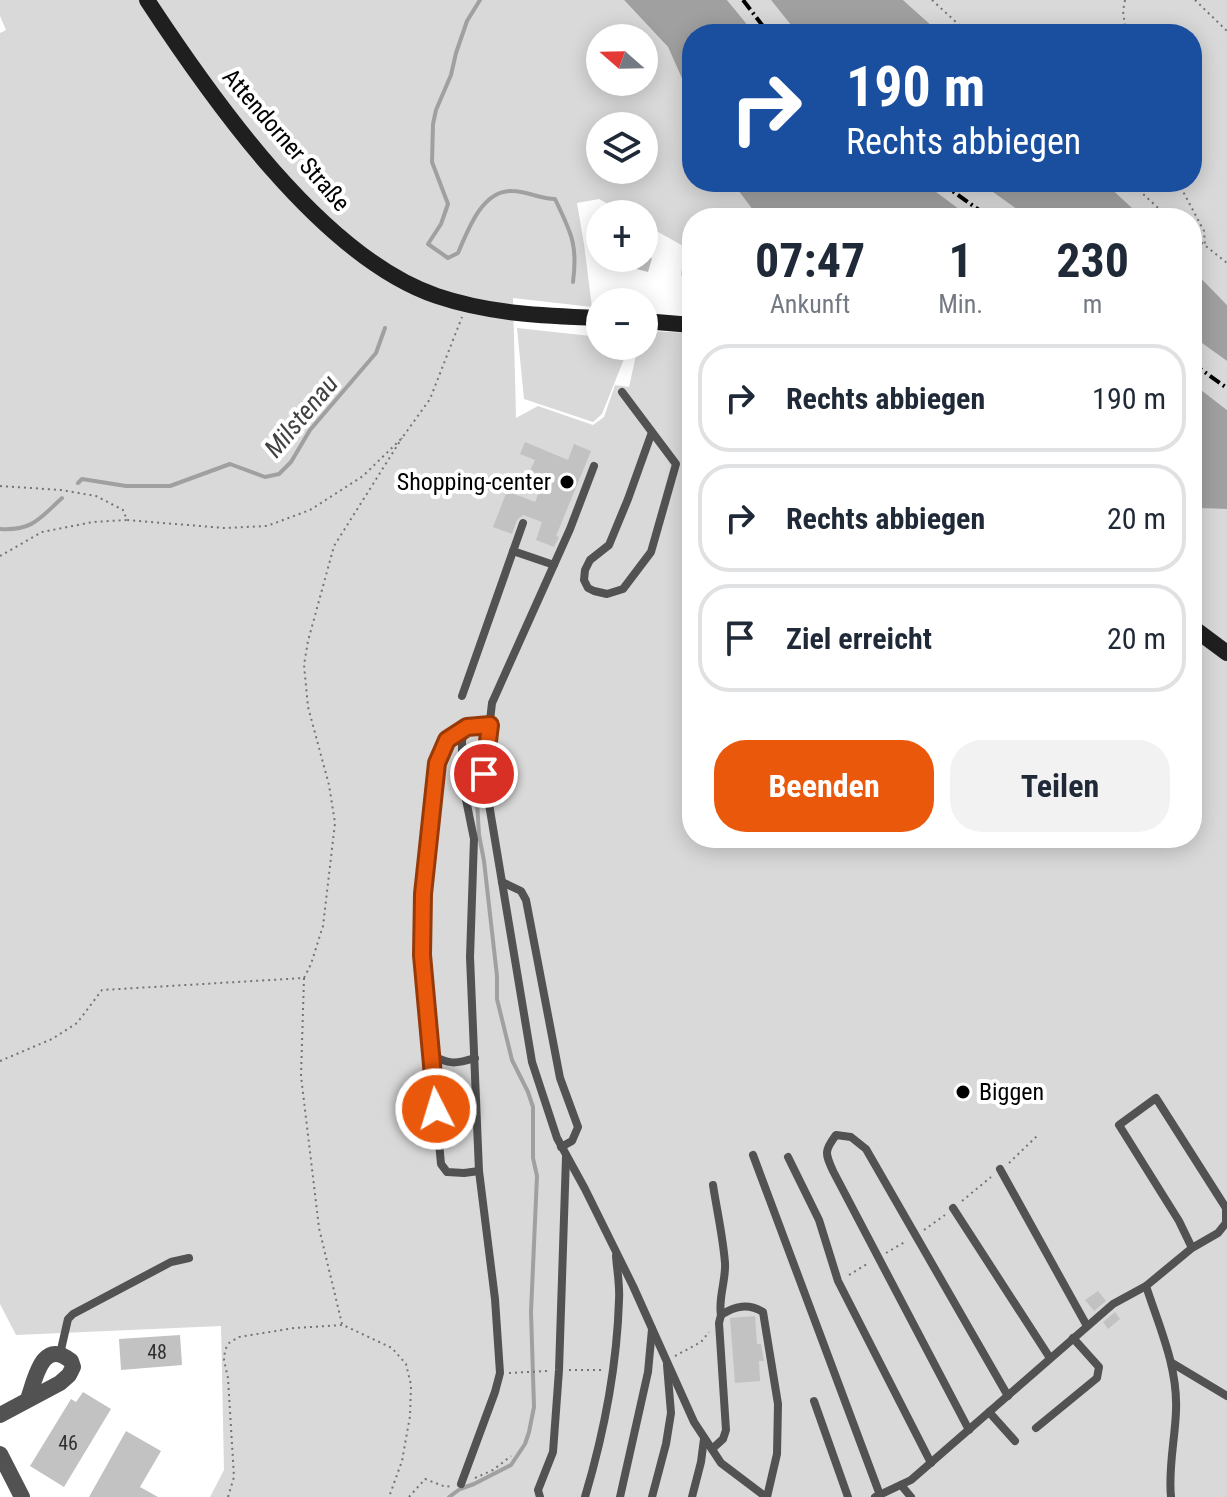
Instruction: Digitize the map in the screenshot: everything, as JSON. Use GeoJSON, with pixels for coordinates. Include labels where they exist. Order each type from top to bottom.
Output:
{"type":"FeatureCollection","features":[{"type":"Feature","properties":{"kind":"main road","name":"Attendorner Straße"},"geometry":{"type":"LineString","coordinates":[[147,0],[178,47],[260,154],[319,219],[364,256],[403,282],[465,305],[510,313],[586,317]]}},
{"type":"Feature","properties":{"kind":"main road"},"geometry":{"type":"LineString","coordinates":[[658,322],[682,324]]}},
{"type":"Feature","properties":{"kind":"main road"},"geometry":{"type":"LineString","coordinates":[[1202,634],[1227,653]]}},
{"type":"Feature","properties":{"kind":"street"},"geometry":{"type":"LineString","coordinates":[[0,1415],[60,1383],[73,1367],[71,1361],[60,1354],[46,1357],[28,1399]]}},
{"type":"Feature","properties":{"kind":"street"},"geometry":{"type":"LineString","coordinates":[[0,1454],[22,1497]]}},
{"type":"Feature","properties":{"kind":"lane"},"geometry":{"type":"LineString","coordinates":[[622,392],[652,432],[676,464],[651,552],[623,589],[607,594],[594,591],[588,588],[584,580],[585,570],[590,560],[609,545],[652,432]]}},
{"type":"Feature","properties":{"kind":"lane"},"geometry":{"type":"LineString","coordinates":[[594,466],[570,529],[492,703],[484,774],[532,1062],[561,1147],[616,1251],[694,1422],[721,1463],[766,1497],[777,1454],[778,1404],[763,1312],[747,1305],[727,1311],[720,1319]]}},
{"type":"Feature","properties":{"kind":"lane"},"geometry":{"type":"LineString","coordinates":[[462,696],[523,523]]}},
{"type":"Feature","properties":{"kind":"lane"},"geometry":{"type":"LineString","coordinates":[[513,551],[554,565]]}},
{"type":"Feature","properties":{"kind":"lane"},"geometry":{"type":"LineString","coordinates":[[479,1171],[447,1172],[441,1164],[422,955],[423,894],[437,763],[447,740],[467,727],[490,725]]}},
{"type":"Feature","properties":{"kind":"lane"},"geometry":{"type":"LineString","coordinates":[[461,1484],[500,1373],[495,1299],[479,1171],[470,943],[474,839],[462,780],[462,740],[467,727]]}},
{"type":"Feature","properties":{"kind":"lane"},"geometry":{"type":"LineString","coordinates":[[502,882],[521,891],[526,900],[560,1078],[578,1127],[572,1141],[561,1147]]}},
{"type":"Feature","properties":{"kind":"lane"},"geometry":{"type":"LineString","coordinates":[[431,1054],[443,1062],[464,1062],[475,1058]]}},
{"type":"Feature","properties":{"kind":"lane"},"geometry":{"type":"LineString","coordinates":[[753,1155],[878,1496],[911,1480],[1113,1304],[1146,1286],[1192,1248],[1218,1233],[1226,1223],[1226,1208],[1156,1098],[1119,1125],[1179,1221],[1192,1248]]}},
{"type":"Feature","properties":{"kind":"lane"},"geometry":{"type":"LineString","coordinates":[[969,1430],[826,1155],[836,1135],[851,1137],[866,1149],[1008,1396]]}},
{"type":"Feature","properties":{"kind":"lane"},"geometry":{"type":"LineString","coordinates":[[540,1497],[538,1490],[553,1452],[566,1156]]}},
{"type":"Feature","properties":{"kind":"lane"},"geometry":{"type":"LineString","coordinates":[[788,1157],[819,1220],[838,1281],[931,1463]]}},
{"type":"Feature","properties":{"kind":"lane"},"geometry":{"type":"LineString","coordinates":[[1000,1169],[1087,1326]]}},
{"type":"Feature","properties":{"kind":"lane"},"geometry":{"type":"LineString","coordinates":[[712,1449],[723,1439],[726,1430],[720,1319],[725,1265],[713,1185]]}},
{"type":"Feature","properties":{"kind":"lane"},"geometry":{"type":"LineString","coordinates":[[953,1208],[1050,1358]]}},
{"type":"Feature","properties":{"kind":"lane"},"geometry":{"type":"LineString","coordinates":[[585,1497],[598,1456],[613,1370],[619,1297],[616,1251]]}},
{"type":"Feature","properties":{"kind":"lane"},"geometry":{"type":"LineString","coordinates":[[60,1354],[68,1319],[73,1314],[171,1262],[189,1258]]}},
{"type":"Feature","properties":{"kind":"lane"},"geometry":{"type":"LineString","coordinates":[[1146,1286],[1172,1363],[1176,1409],[1171,1497]]}},
{"type":"Feature","properties":{"kind":"lane"},"geometry":{"type":"LineString","coordinates":[[620,1497],[648,1372],[652,1328]]}},
{"type":"Feature","properties":{"kind":"lane"},"geometry":{"type":"LineString","coordinates":[[1036,1428],[1097,1378],[1099,1367],[1073,1338]]}},
{"type":"Feature","properties":{"kind":"lane"},"geometry":{"type":"LineString","coordinates":[[652,1497],[671,1413],[667,1361]]}},
{"type":"Feature","properties":{"kind":"lane"},"geometry":{"type":"LineString","coordinates":[[1172,1363],[1227,1396]]}},
{"type":"Feature","properties":{"kind":"lane"},"geometry":{"type":"LineString","coordinates":[[814,1401],[848,1497]]}},
{"type":"Feature","properties":{"kind":"lane"},"geometry":{"type":"LineString","coordinates":[[989,1412],[1015,1441]]}},
{"type":"Feature","properties":{"kind":"lane"},"geometry":{"type":"LineString","coordinates":[[692,1497],[704,1438]]}},
{"type":"Feature","properties":{"kind":"lane"},"geometry":{"type":"LineString","coordinates":[[901,1485],[911,1497]]}},
{"type":"Feature","properties":{"kind":"path"},"geometry":{"type":"LineString","coordinates":[[932,0],[958,24]]}},
{"type":"Feature","properties":{"kind":"path"},"geometry":{"type":"LineString","coordinates":[[1125,0],[1125,24]]}},
{"type":"Feature","properties":{"kind":"path"},"geometry":{"type":"LineString","coordinates":[[1195,0],[1227,31]]}},
{"type":"Feature","properties":{"kind":"path"},"geometry":{"type":"LineString","coordinates":[[1141,192],[1158,208]]}},
{"type":"Feature","properties":{"kind":"path"},"geometry":{"type":"LineString","coordinates":[[1202,227],[1205,245]]}},
{"type":"Feature","properties":{"kind":"path"},"geometry":{"type":"LineString","coordinates":[[1202,243],[1227,263]]}},
{"type":"Feature","properties":{"kind":"path"},"geometry":{"type":"LineString","coordinates":[[343,1325],[319,1228],[301,1076],[304,978],[323,926],[335,823],[329,785],[308,707],[304,665],[334,546],[430,399],[465,305]]}},
{"type":"Feature","properties":{"kind":"path"},"geometry":{"type":"LineString","coordinates":[[0,556],[42,532],[93,522],[127,520],[224,528],[267,526],[310,510],[363,476],[402,438]]}},
{"type":"Feature","properties":{"kind":"path"},"geometry":{"type":"LineString","coordinates":[[0,486],[96,496],[123,510],[127,520]]}},
{"type":"Feature","properties":{"kind":"path"},"geometry":{"type":"LineString","coordinates":[[0,1061],[52,1039],[77,1023],[102,990],[304,978]]}},
{"type":"Feature","properties":{"kind":"path"},"geometry":{"type":"LineString","coordinates":[[838,1281],[937,1222],[1011,1162],[1037,1136]]}},
{"type":"Feature","properties":{"kind":"path"},"geometry":{"type":"LineString","coordinates":[[667,1361],[701,1342],[720,1319]]}},
{"type":"Feature","properties":{"kind":"path"},"geometry":{"type":"LineString","coordinates":[[228,1497],[234,1477],[228,1378],[224,1360],[229,1343],[239,1337],[294,1328],[343,1325],[392,1348],[406,1364],[411,1385],[410,1416],[402,1461],[389,1497]]}},
{"type":"Feature","properties":{"kind":"path"},"geometry":{"type":"LineString","coordinates":[[500,1373],[537,1372]]}},
{"type":"Feature","properties":{"kind":"shaded area"},"geometry":{"type":"Polygon","coordinates":[[[0,0],[624,0],[646,24],[586,24],[586,96],[658,96],[658,36],[668,47],[682,78],[682,192],[740,192],[752,208],[682,208],[682,245],[658,232],[658,200],[599,199],[577,203],[590,288],[586,288],[586,306],[513,298],[516,418],[538,406],[593,425],[604,417],[615,385],[629,387],[635,360],[658,360],[658,332],[682,333],[682,848],[1202,848],[1202,508],[1227,509],[1227,1497],[210,1497],[224,1470],[221,1326],[16,1335],[0,1304],[0,33],[6,30],[0,16],[0,0]]]}},
{"type":"Feature","properties":{"kind":"shaded area"},"geometry":{"type":"Polygon","coordinates":[[[624,0],[727,0],[747,24],[682,24],[682,78],[668,47],[658,36],[658,24],[646,24],[624,0]]]}},
{"type":"Feature","properties":{"kind":"shaded area"},"geometry":{"type":"Polygon","coordinates":[[[727,0],[771,0],[790,24],[747,24],[727,0]]]}},
{"type":"Feature","properties":{"kind":"shaded area"},"geometry":{"type":"Polygon","coordinates":[[[771,0],[903,0],[930,24],[790,24],[771,0]]]}},
{"type":"Feature","properties":{"kind":"shaded area"},"geometry":{"type":"Polygon","coordinates":[[[903,0],[1227,0],[1227,305],[1202,279],[1202,208],[1132,208],[1115,192],[1202,192],[1202,24],[930,24],[903,0]]]}},
{"type":"Feature","properties":{"kind":"shaded area"},"geometry":{"type":"Polygon","coordinates":[[[740,192],[936,192],[958,208],[752,208],[740,192]]]}},
{"type":"Feature","properties":{"kind":"shaded area"},"geometry":{"type":"Polygon","coordinates":[[[936,192],[993,192],[1015,208],[958,208],[936,192]]]}},
{"type":"Feature","properties":{"kind":"shaded area"},"geometry":{"type":"Polygon","coordinates":[[[993,192],[1115,192],[1132,208],[1015,208],[993,192]]]}},
{"type":"Feature","properties":{"kind":"shaded area"},"geometry":{"type":"Polygon","coordinates":[[[1202,279],[1227,305],[1227,361],[1202,343],[1202,279]]]}},
{"type":"Feature","properties":{"kind":"shaded area"},"geometry":{"type":"Polygon","coordinates":[[[517,328],[586,335],[586,360],[624,360],[602,414],[593,422],[524,399],[517,328]]]}},
{"type":"Feature","properties":{"kind":"shaded area"},"geometry":{"type":"Polygon","coordinates":[[[1202,343],[1227,361],[1227,410],[1202,391],[1202,343]]]}},
{"type":"Feature","properties":{"kind":"shaded area"},"geometry":{"type":"Polygon","coordinates":[[[1202,391],[1227,410],[1227,509],[1202,508],[1202,391]]]}},
{"type":"Feature","properties":{"kind":"building"},"geometry":{"type":"Polygon","coordinates":[[[525,442],[568,460],[574,444],[591,451],[554,547],[536,540],[542,522],[523,515],[517,520],[512,534],[493,527],[507,491],[535,502],[545,477],[530,471],[535,460],[520,454],[525,442]]]}},
{"type":"Feature","properties":{"kind":"building"},"geometry":{"type":"Polygon","coordinates":[[[1098,1291],[1106,1301],[1094,1311],[1085,1300],[1098,1291]]]}},
{"type":"Feature","properties":{"kind":"building"},"geometry":{"type":"Polygon","coordinates":[[[1115,1312],[1120,1319],[1108,1329],[1103,1322],[1115,1312]]]}},
{"type":"Feature","properties":{"kind":"building"},"geometry":{"type":"Polygon","coordinates":[[[755,1316],[757,1344],[761,1344],[764,1361],[759,1361],[760,1381],[735,1383],[730,1318],[755,1316]]]}},
{"type":"Feature","properties":{"kind":"building"},"geometry":{"type":"Polygon","coordinates":[[[180,1335],[182,1365],[121,1370],[119,1339],[180,1335]]]}},
{"type":"Feature","properties":{"kind":"building"},"geometry":{"type":"Polygon","coordinates":[[[83,1392],[111,1409],[64,1487],[30,1466],[71,1399],[76,1402],[83,1392]]]}},
{"type":"Feature","properties":{"kind":"building"},"geometry":{"type":"Polygon","coordinates":[[[126,1431],[161,1451],[140,1487],[158,1497],[89,1497],[126,1431]]]}},
{"type":"Feature","properties":{"kind":"waterway","name":"Milstenau"},"geometry":{"type":"LineString","coordinates":[[480,0],[467,21],[433,124],[432,162],[448,204],[441,224],[428,244],[448,258],[458,253],[484,204],[501,192],[518,191],[555,199],[572,239],[575,258],[573,282]]}},
{"type":"Feature","properties":{"kind":"waterway","name":"Milstenau"},"geometry":{"type":"LineString","coordinates":[[78,483],[82,479],[126,486],[170,486],[230,464],[265,477],[279,474],[291,462],[310,430],[376,353],[385,328]]}},
{"type":"Feature","properties":{"kind":"waterway","name":"Milstenau"},"geometry":{"type":"LineString","coordinates":[[0,529],[28,525],[62,498]]}},
{"type":"Feature","properties":{"kind":"waterway"},"geometry":{"type":"LineString","coordinates":[[449,1497],[511,1465],[525,1444],[534,1407],[531,1312],[537,1176],[533,1158],[533,1107],[512,1060],[497,999],[475,769]]}},
{"type":"Feature","properties":{"kind":"railway"},"geometry":{"type":"LineString","coordinates":[[743,0],[761,24]]}},
{"type":"Feature","properties":{"kind":"railway"},"geometry":{"type":"LineString","coordinates":[[954,192],[976,208]]}},
{"type":"Feature","properties":{"kind":"railway"},"geometry":{"type":"LineString","coordinates":[[1202,370],[1227,388]]}},
{"type":"Feature","properties":{"kind":"place","name":"Shopping-center"},"geometry":{"type":"Point","coordinates":[567,482]}},
{"type":"Feature","properties":{"kind":"place","name":"Biggen"},"geometry":{"type":"Point","coordinates":[963,1092]}},
{"type":"Feature","properties":{"kind":"route"},"geometry":{"type":"LineString","coordinates":[[436,1109],[422,955],[423,894],[437,763],[447,740],[467,727],[490,725],[484,774]]}}]}
